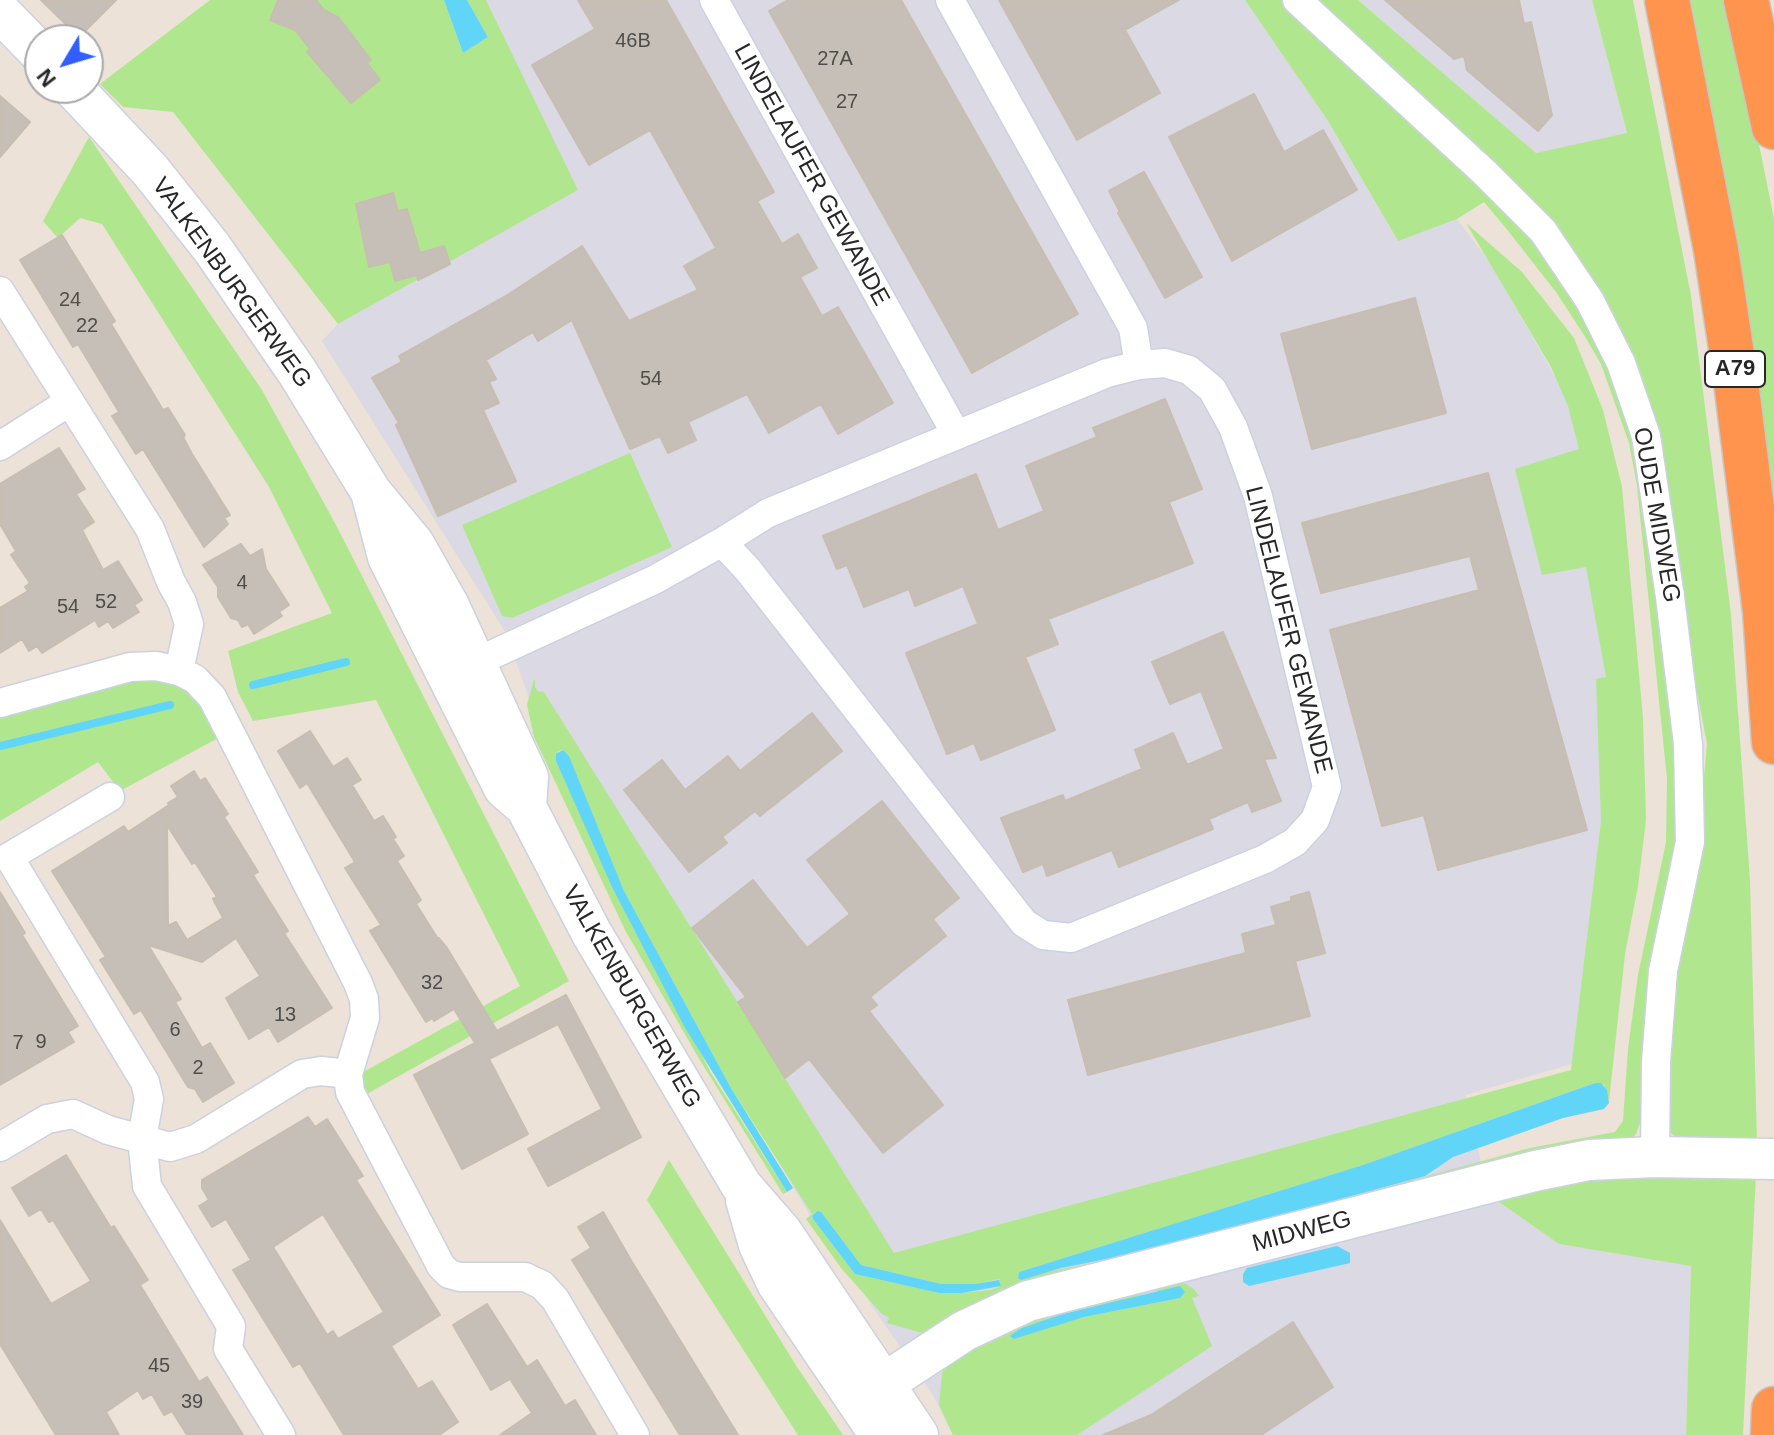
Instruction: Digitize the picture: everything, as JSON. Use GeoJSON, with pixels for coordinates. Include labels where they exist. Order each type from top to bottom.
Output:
{"type":"FeatureCollection","features":[{"type":"Feature","properties":{"kind":"highway","name":"A79"},"geometry":{"type":"LineString","coordinates":[[1667,0],[1705,189],[1733,358],[1760,568],[1774,742]]}},
{"type":"Feature","properties":{"kind":"highway"},"geometry":{"type":"LineString","coordinates":[[1746,0],[1774,127]]}},
{"type":"Feature","properties":{"kind":"highway"},"geometry":{"type":"LineString","coordinates":[[1773,1435],[1774,1409]]}},
{"type":"Feature","properties":{"kind":"main road"},"geometry":{"type":"LineString","coordinates":[[0,12],[24,37]]}},
{"type":"Feature","properties":{"kind":"main road","name":"VALKENBURGERWEG"},"geometry":{"type":"LineString","coordinates":[[88,104],[150,170],[212,248],[298,373],[371,492],[388,557],[462,669],[504,788],[526,807],[591,932],[741,1185],[781,1231],[870,1392],[880,1435]]}},
{"type":"Feature","properties":{"kind":"main road","name":"MIDWEG"},"geometry":{"type":"LineString","coordinates":[[870,1392],[964,1331],[1028,1301],[1535,1171],[1589,1160],[1759,1158]]}},
{"type":"Feature","properties":{"kind":"main road","name":"VALKENBURGERWEG"},"geometry":{"type":"LineString","coordinates":[[870,1392],[918,1435]]}},
{"type":"Feature","properties":{"kind":"street","name":"LINDELAUFER GEWANDE"},"geometry":{"type":"LineString","coordinates":[[714,0],[956,434]]}},
{"type":"Feature","properties":{"kind":"street"},"geometry":{"type":"LineString","coordinates":[[950,0],[1133,328],[1139,365]]}},
{"type":"Feature","properties":{"kind":"street","name":"OUDE MIDWEG"},"geometry":{"type":"LineString","coordinates":[[1297,0],[1484,172],[1543,231],[1590,301],[1621,363],[1646,436],[1688,744],[1690,842],[1663,971],[1656,1062],[1655,1157]]}},
{"type":"Feature","properties":{"kind":"street"},"geometry":{"type":"LineString","coordinates":[[0,291],[150,529],[189,624],[179,671]]}},
{"type":"Feature","properties":{"kind":"street","name":"LINDELAUFER GEWANDE"},"geometry":{"type":"LineString","coordinates":[[462,669],[654,580],[768,513],[1107,373],[1139,365],[1165,363],[1189,370],[1212,389],[1233,427],[1258,496],[1327,787],[1315,820],[1295,842],[1265,859],[1071,938],[1043,935],[1024,923],[748,570],[722,542]]}},
{"type":"Feature","properties":{"kind":"street"},"geometry":{"type":"LineString","coordinates":[[0,446],[69,402]]}},
{"type":"Feature","properties":{"kind":"street"},"geometry":{"type":"LineString","coordinates":[[0,703],[130,667],[156,666],[179,671],[195,679],[212,697],[358,983],[364,999],[365,1018],[348,1074],[350,1092],[441,1266],[449,1274],[460,1277],[525,1277],[542,1285],[555,1299],[635,1435]]}},
{"type":"Feature","properties":{"kind":"street"},"geometry":{"type":"LineString","coordinates":[[110,797],[5,854],[145,1082],[149,1099],[142,1139],[147,1186],[231,1326],[228,1349],[281,1435]]}},
{"type":"Feature","properties":{"kind":"street"},"geometry":{"type":"LineString","coordinates":[[0,1147],[47,1119],[73,1114],[108,1130],[170,1147],[185,1144],[302,1074],[321,1071],[348,1074]]}},
{"type":"Feature","properties":{"kind":"shaded area"},"geometry":{"type":"Polygon","coordinates":[[[486,0],[1245,0],[1328,121],[1397,240],[1457,219],[1490,263],[1565,394],[1615,579],[1589,1059],[1465,1095],[1489,1195],[1559,1244],[1691,1265],[1686,1435],[953,1435],[933,1395],[811,1217],[611,878],[544,741],[506,633],[322,341],[338,324],[577,190],[486,0]]]}},
{"type":"Feature","properties":{"kind":"shaded area"},"geometry":{"type":"Polygon","coordinates":[[[1358,0],[1592,0],[1627,134],[1536,153],[1358,0]]]}},
{"type":"Feature","properties":{"kind":"green space"},"geometry":{"type":"Polygon","coordinates":[[[210,0],[444,0],[463,53],[488,37],[467,0],[486,0],[578,190],[338,324],[173,112],[123,107],[104,88],[104,81],[210,0]]]}},
{"type":"Feature","properties":{"kind":"green space"},"geometry":{"type":"Polygon","coordinates":[[[1245,0],[1358,0],[1536,153],[1627,133],[1592,0],[1633,0],[1691,296],[1731,614],[1750,880],[1757,1142],[1678,1139],[1670,1132],[1666,1084],[1673,986],[1694,886],[1707,744],[1678,594],[1651,403],[1599,293],[1531,236],[1578,306],[1614,380],[1637,447],[1675,747],[1676,835],[1643,1115],[1636,1134],[1630,1141],[922,1333],[887,1323],[889,1318],[841,1268],[806,1219],[812,1214],[731,1088],[624,891],[569,756],[563,750],[558,751],[556,761],[581,815],[711,1073],[787,1192],[783,1194],[698,1057],[625,930],[534,737],[527,705],[534,680],[535,687],[544,692],[894,1253],[1571,1070],[1601,821],[1596,679],[1606,677],[1586,567],[1542,575],[1515,469],[1579,449],[1568,406],[1551,367],[1466,223],[1522,272],[1574,338],[1603,410],[1622,487],[1643,718],[1646,820],[1625,954],[1609,1101],[1604,1085],[1595,1083],[1363,1165],[1019,1272],[1018,1278],[1162,1248],[1530,1148],[1615,1132],[1623,1121],[1638,975],[1666,842],[1667,779],[1637,486],[1629,443],[1601,364],[1584,335],[1556,292],[1484,202],[1457,219],[1398,241],[1328,121],[1245,0]],[[816,1211],[813,1219],[855,1274],[939,1293],[991,1290],[1001,1286],[999,1279],[975,1284],[941,1284],[861,1265],[821,1213],[816,1211]]]}},
{"type":"Feature","properties":{"kind":"green space"},"geometry":{"type":"Polygon","coordinates":[[[1684,0],[1730,0],[1774,219],[1774,529],[1684,0]]]}},
{"type":"Feature","properties":{"kind":"green space"},"geometry":{"type":"Polygon","coordinates":[[[89,137],[262,390],[336,525],[569,981],[365,1095],[354,1077],[520,986],[376,700],[253,721],[238,692],[228,651],[332,613],[269,487],[102,224],[80,218],[58,238],[43,221],[89,137]]]}},
{"type":"Feature","properties":{"kind":"green space"},"geometry":{"type":"Polygon","coordinates":[[[630,453],[672,547],[512,618],[502,616],[462,525],[630,453]]]}},
{"type":"Feature","properties":{"kind":"green space"},"geometry":{"type":"Polygon","coordinates":[[[166,676],[197,700],[220,737],[120,791],[98,762],[0,821],[0,712],[103,681],[166,676]]]}},
{"type":"Feature","properties":{"kind":"green space"},"geometry":{"type":"Polygon","coordinates":[[[669,1160],[797,1367],[843,1435],[798,1435],[647,1200],[669,1160]]]}},
{"type":"Feature","properties":{"kind":"green space"},"geometry":{"type":"Polygon","coordinates":[[[1756,1175],[1743,1435],[1686,1435],[1691,1266],[1559,1244],[1489,1195],[1592,1177],[1756,1175]]]}},
{"type":"Feature","properties":{"kind":"green space"},"geometry":{"type":"Polygon","coordinates":[[[1180,1281],[1199,1296],[1192,1298],[1212,1346],[1077,1435],[953,1435],[939,1405],[946,1364],[1032,1315],[1180,1281]],[[1155,1290],[1014,1338],[1084,1317],[1180,1298],[1155,1290]]]}},
{"type":"Feature","properties":{"kind":"water"},"geometry":{"type":"Polygon","coordinates":[[[444,0],[467,0],[488,37],[463,53],[444,0]]]}},
{"type":"Feature","properties":{"kind":"water"},"geometry":{"type":"Polygon","coordinates":[[[563,750],[569,756],[624,891],[731,1088],[793,1188],[787,1192],[684,1026],[612,887],[556,761],[556,754],[563,750]]]}},
{"type":"Feature","properties":{"kind":"water"},"geometry":{"type":"Polygon","coordinates":[[[1601,1083],[1607,1090],[1609,1103],[1604,1109],[1563,1118],[1453,1157],[1425,1176],[1162,1248],[1061,1268],[1021,1280],[1018,1278],[1019,1272],[1363,1165],[1601,1083]]]}},
{"type":"Feature","properties":{"kind":"water"},"geometry":{"type":"Polygon","coordinates":[[[817,1211],[821,1212],[861,1265],[941,1284],[999,1280],[1001,1286],[962,1293],[939,1293],[855,1274],[813,1219],[817,1211]]]}},
{"type":"Feature","properties":{"kind":"water"},"geometry":{"type":"Polygon","coordinates":[[[1337,1246],[1350,1253],[1350,1263],[1249,1286],[1243,1282],[1247,1268],[1337,1246]]]}},
{"type":"Feature","properties":{"kind":"water"},"geometry":{"type":"Polygon","coordinates":[[[1180,1286],[1185,1292],[1180,1298],[1084,1317],[1014,1339],[1010,1336],[1022,1328],[1063,1314],[1180,1286]]]}},
{"type":"Feature","properties":{"kind":"building"},"geometry":{"type":"Polygon","coordinates":[[[41,0],[116,0],[92,24],[66,24],[41,0]]]}},
{"type":"Feature","properties":{"kind":"building"},"geometry":{"type":"Polygon","coordinates":[[[278,0],[316,0],[324,10],[339,18],[371,60],[367,63],[380,80],[351,103],[307,52],[310,49],[295,30],[270,20],[278,0]]]}},
{"type":"Feature","properties":{"kind":"building"},"geometry":{"type":"Polygon","coordinates":[[[578,0],[666,0],[774,192],[757,201],[782,244],[798,234],[817,268],[800,277],[822,316],[838,307],[893,403],[838,434],[821,404],[769,433],[747,394],[688,422],[696,440],[668,453],[660,436],[630,449],[572,320],[538,341],[533,332],[486,360],[496,379],[489,382],[499,403],[483,410],[516,481],[438,516],[396,425],[399,423],[372,378],[402,362],[399,356],[509,294],[582,246],[629,321],[698,290],[684,266],[716,248],[650,130],[589,165],[532,65],[595,29],[578,0]]]}},
{"type":"Feature","properties":{"kind":"building"},"geometry":{"type":"Polygon","coordinates":[[[788,0],[901,0],[1078,314],[972,373],[769,11],[788,0]]]}},
{"type":"Feature","properties":{"kind":"building"},"geometry":{"type":"Polygon","coordinates":[[[999,0],[1179,0],[1125,30],[1160,93],[1077,140],[999,0]]]}},
{"type":"Feature","properties":{"kind":"building"},"geometry":{"type":"Polygon","coordinates":[[[1385,0],[1519,0],[1524,24],[1531,22],[1552,115],[1538,131],[1467,70],[1464,56],[1454,59],[1385,0]]]}},
{"type":"Feature","properties":{"kind":"building"},"geometry":{"type":"Polygon","coordinates":[[[1254,94],[1284,152],[1323,130],[1357,190],[1232,261],[1169,137],[1254,94]]]}},
{"type":"Feature","properties":{"kind":"building"},"geometry":{"type":"Polygon","coordinates":[[[0,96],[30,122],[0,157],[0,96]]]}},
{"type":"Feature","properties":{"kind":"building"},"geometry":{"type":"Polygon","coordinates":[[[1144,172],[1202,277],[1165,298],[1109,191],[1144,172]]]}},
{"type":"Feature","properties":{"kind":"building"},"geometry":{"type":"Polygon","coordinates":[[[393,193],[398,211],[407,209],[420,253],[444,246],[450,264],[418,280],[417,275],[395,281],[390,262],[369,267],[356,204],[393,193]]]}},
{"type":"Feature","properties":{"kind":"building"},"geometry":{"type":"Polygon","coordinates":[[[62,235],[115,321],[111,324],[163,410],[168,408],[185,435],[183,437],[192,454],[230,515],[224,518],[228,524],[204,547],[143,449],[136,454],[112,416],[119,412],[78,344],[73,347],[20,260],[62,235]]]}},
{"type":"Feature","properties":{"kind":"building"},"geometry":{"type":"Polygon","coordinates":[[[1415,298],[1446,413],[1312,449],[1281,334],[1415,298]]]}},
{"type":"Feature","properties":{"kind":"building"},"geometry":{"type":"Polygon","coordinates":[[[1165,399],[1202,489],[1169,502],[1193,563],[1048,619],[1058,644],[1025,657],[1055,730],[981,760],[974,743],[947,754],[906,653],[978,624],[963,586],[915,606],[909,589],[864,607],[847,565],[837,569],[823,536],[976,474],[998,530],[1044,511],[1026,466],[1097,437],[1093,428],[1165,399]]]}},
{"type":"Feature","properties":{"kind":"building"},"geometry":{"type":"Polygon","coordinates":[[[59,448],[85,489],[76,494],[94,522],[82,530],[103,570],[118,561],[142,600],[134,605],[139,612],[113,628],[108,621],[99,627],[95,620],[42,653],[37,646],[29,651],[22,639],[0,653],[0,608],[28,591],[25,587],[30,583],[11,555],[16,551],[0,524],[0,484],[59,448]]]}},
{"type":"Feature","properties":{"kind":"building"},"geometry":{"type":"Polygon","coordinates":[[[1488,473],[1587,830],[1438,870],[1424,815],[1382,826],[1330,630],[1479,590],[1470,556],[1321,593],[1302,523],[1488,473]]]}},
{"type":"Feature","properties":{"kind":"building"},"geometry":{"type":"Polygon","coordinates":[[[241,544],[250,556],[262,549],[266,569],[289,605],[279,612],[282,616],[254,634],[248,624],[242,627],[238,620],[231,618],[218,597],[218,587],[203,565],[241,544]]]}},
{"type":"Feature","properties":{"kind":"building"},"geometry":{"type":"Polygon","coordinates":[[[1223,632],[1276,758],[1264,759],[1281,801],[1252,812],[1248,802],[1209,819],[1213,829],[1119,867],[1112,850],[1047,876],[1043,864],[1023,872],[1001,818],[1063,795],[1065,801],[1142,769],[1135,750],[1173,733],[1187,765],[1224,749],[1201,691],[1170,704],[1152,662],[1223,632]]]}},
{"type":"Feature","properties":{"kind":"building"},"geometry":{"type":"Polygon","coordinates":[[[812,713],[842,751],[760,816],[755,811],[722,837],[727,843],[689,872],[624,790],[662,760],[685,790],[728,756],[740,771],[812,713]]]}},
{"type":"Feature","properties":{"kind":"building"},"geometry":{"type":"Polygon","coordinates":[[[310,731],[333,767],[347,758],[361,780],[352,785],[374,821],[383,816],[396,837],[393,839],[404,856],[397,861],[421,900],[416,904],[447,948],[497,1031],[566,995],[641,1137],[548,1186],[528,1149],[602,1109],[558,1024],[489,1059],[528,1134],[462,1169],[414,1075],[475,1043],[454,1009],[434,1021],[433,1018],[426,1022],[370,931],[381,925],[345,868],[355,862],[307,783],[300,788],[278,751],[310,731]]]}},
{"type":"Feature","properties":{"kind":"building"},"geometry":{"type":"Polygon","coordinates":[[[194,771],[200,781],[205,778],[228,814],[224,817],[258,872],[253,875],[288,931],[284,933],[332,1008],[278,1042],[269,1027],[249,1039],[226,998],[260,976],[236,938],[202,962],[148,945],[181,999],[175,1002],[202,1048],[210,1043],[234,1083],[203,1102],[195,1089],[188,1087],[141,1010],[134,1014],[100,960],[106,957],[52,871],[124,826],[128,832],[169,805],[178,797],[171,786],[194,771]],[[167,825],[168,926],[176,922],[187,940],[223,918],[213,899],[217,897],[195,862],[192,864],[167,825]]]}},
{"type":"Feature","properties":{"kind":"building"},"geometry":{"type":"Polygon","coordinates":[[[882,801],[959,898],[933,919],[946,936],[870,997],[877,1005],[869,1011],[943,1105],[883,1153],[809,1059],[785,1078],[738,1002],[746,997],[692,928],[753,880],[807,948],[850,914],[807,860],[882,801]]]}},
{"type":"Feature","properties":{"kind":"building"},"geometry":{"type":"Polygon","coordinates":[[[0,892],[25,933],[22,935],[78,1026],[68,1032],[74,1042],[0,1085],[0,892]]]}},
{"type":"Feature","properties":{"kind":"building"},"geometry":{"type":"Polygon","coordinates":[[[1309,892],[1325,953],[1295,961],[1310,1016],[1088,1075],[1068,1000],[1246,953],[1242,934],[1276,925],[1271,907],[1309,892]]]}},
{"type":"Feature","properties":{"kind":"building"},"geometry":{"type":"Polygon","coordinates":[[[308,1117],[315,1127],[327,1119],[363,1176],[356,1180],[440,1315],[391,1346],[418,1389],[432,1381],[458,1422],[439,1435],[344,1435],[300,1363],[293,1367],[233,1270],[251,1260],[226,1219],[212,1227],[199,1206],[209,1200],[202,1188],[202,1180],[308,1117]],[[323,1214],[273,1247],[327,1335],[333,1331],[338,1339],[384,1312],[323,1214]]]}},
{"type":"Feature","properties":{"kind":"building"},"geometry":{"type":"Polygon","coordinates":[[[66,1155],[111,1228],[114,1226],[148,1280],[140,1285],[199,1382],[207,1377],[243,1435],[187,1435],[172,1411],[164,1415],[152,1394],[143,1399],[138,1390],[106,1412],[119,1435],[56,1435],[0,1344],[0,1220],[51,1304],[91,1281],[53,1220],[49,1222],[41,1209],[29,1216],[12,1188],[66,1155]]]}},
{"type":"Feature","properties":{"kind":"building"},"geometry":{"type":"Polygon","coordinates":[[[603,1212],[738,1435],[680,1435],[572,1260],[591,1248],[578,1227],[603,1212]]]}},
{"type":"Feature","properties":{"kind":"building"},"geometry":{"type":"Polygon","coordinates":[[[487,1304],[527,1367],[537,1360],[565,1406],[575,1400],[596,1435],[500,1435],[532,1413],[510,1379],[491,1390],[453,1325],[487,1304]]]}},
{"type":"Feature","properties":{"kind":"building"},"geometry":{"type":"Polygon","coordinates":[[[1293,1322],[1333,1387],[1261,1435],[1103,1435],[1151,1415],[1293,1322]]]}},
{"type":"Feature","properties":{"kind":"waterway"},"geometry":{"type":"LineString","coordinates":[[253,685],[346,662]]}},
{"type":"Feature","properties":{"kind":"waterway"},"geometry":{"type":"LineString","coordinates":[[0,746],[170,705]]}}]}
